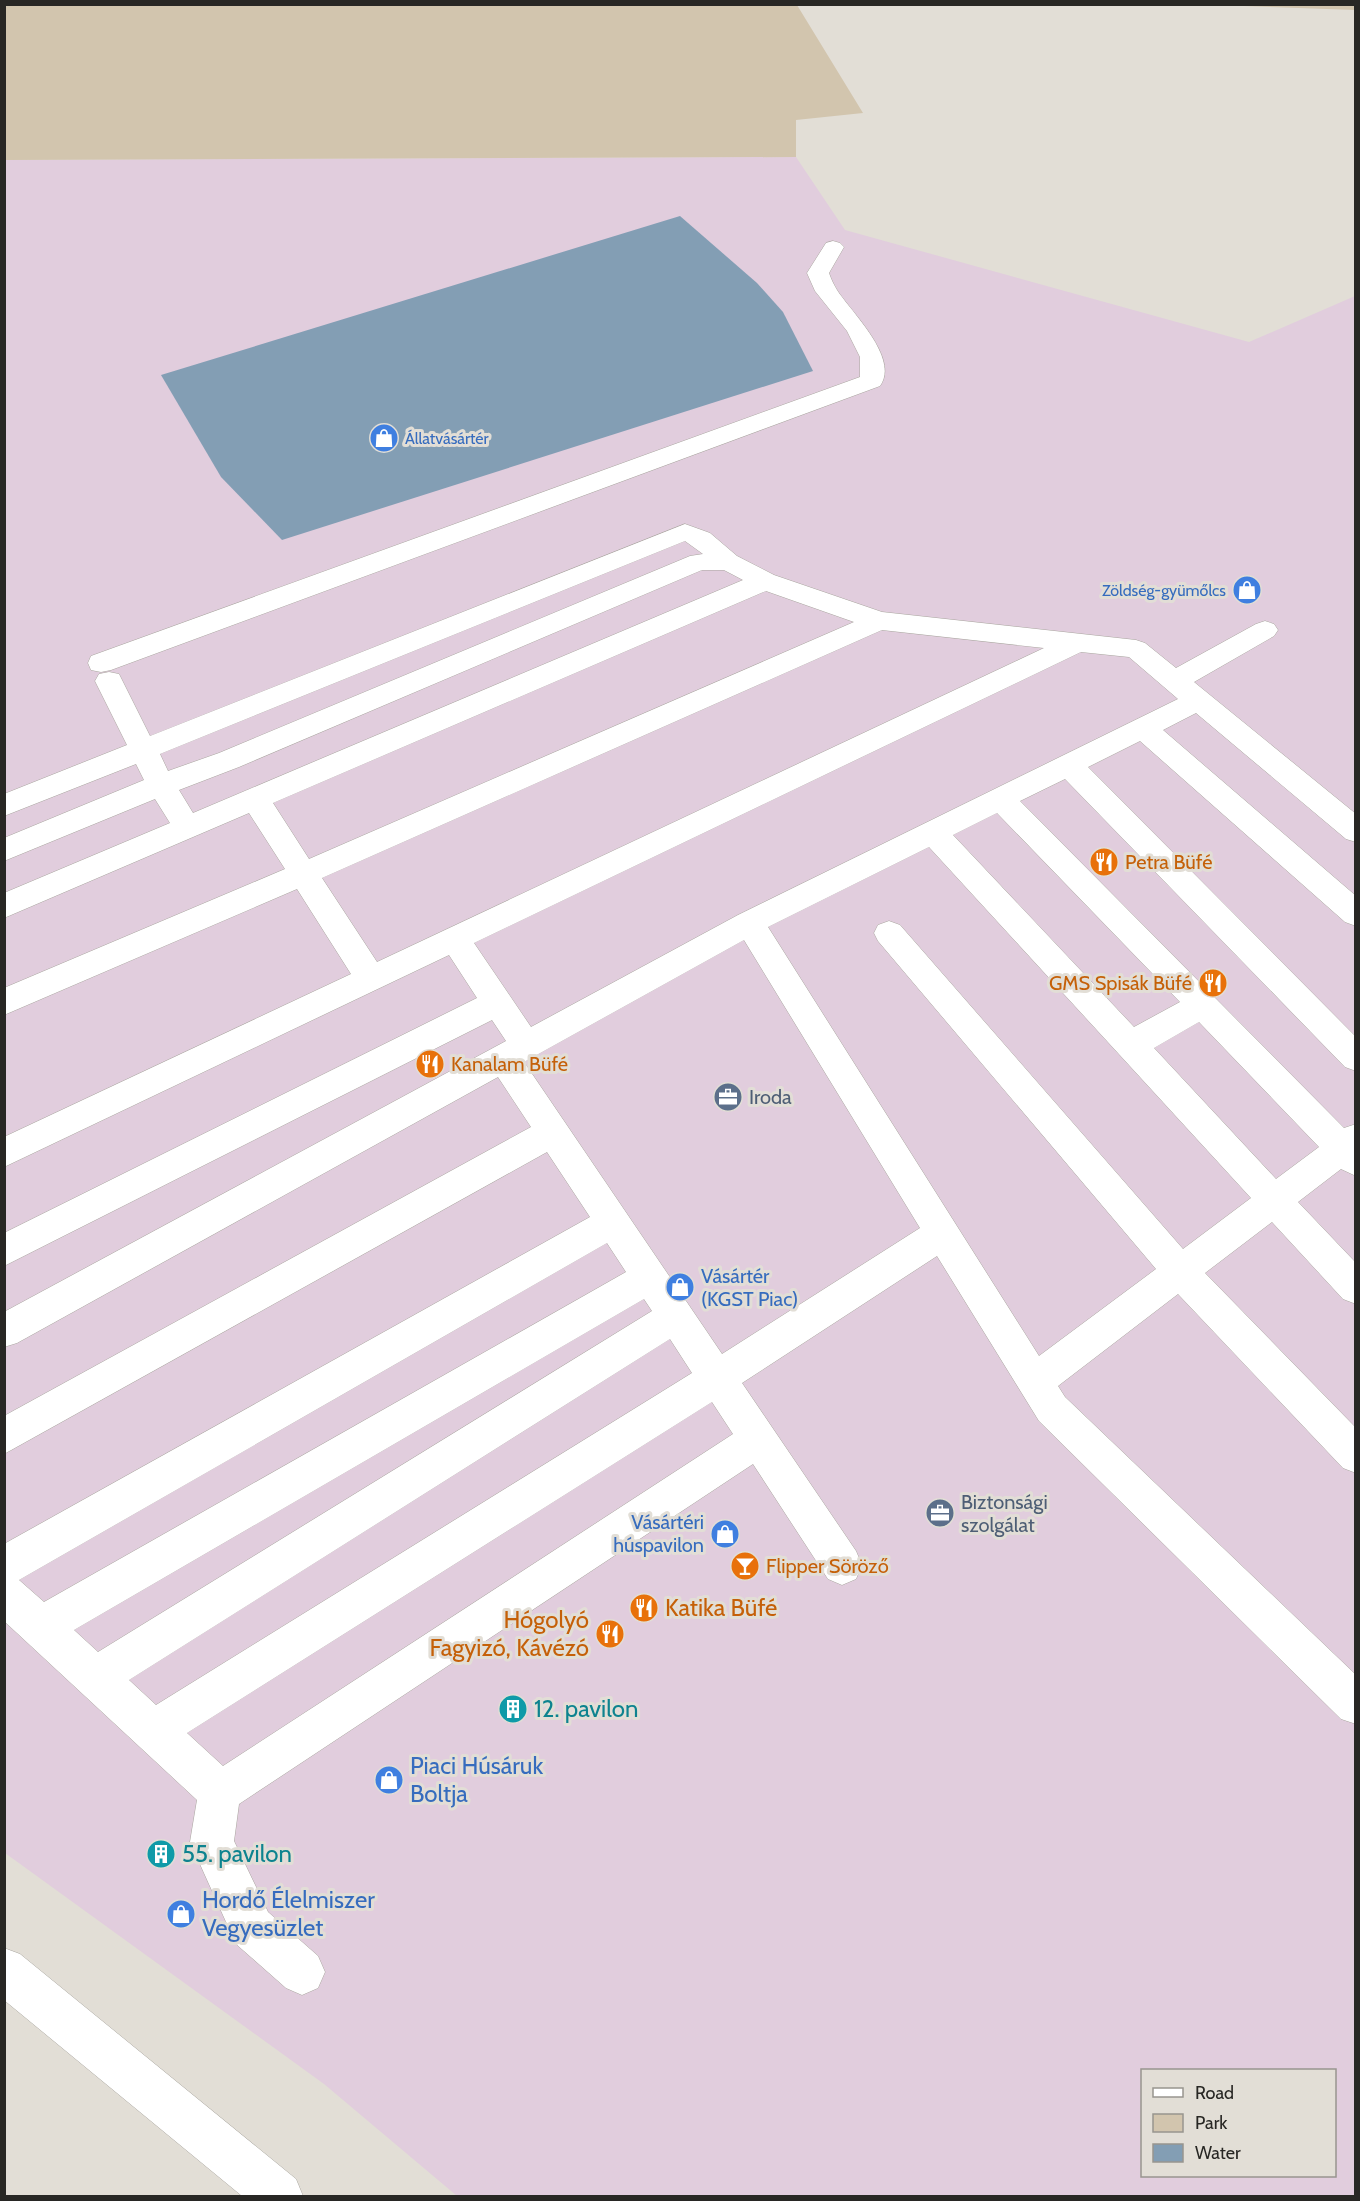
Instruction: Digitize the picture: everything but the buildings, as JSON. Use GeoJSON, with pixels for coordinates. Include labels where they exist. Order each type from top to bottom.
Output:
{"type":"FeatureCollection","features":[{"type":"Feature","properties":{"kind":"street"},"geometry":{"type":"LineString","coordinates":[[187,827],[161,785],[105,672],[872,381],[871,357],[857,329],[826,291],[818,273],[833,247]]}},
{"type":"Feature","properties":{"kind":"street"},"geometry":{"type":"LineString","coordinates":[[4,806],[685,532],[701,539],[728,562],[765,581],[879,621],[1136,649],[1356,831]]}},
{"type":"Feature","properties":{"kind":"street"},"geometry":{"type":"LineString","coordinates":[[4,850],[240,755],[699,562],[728,562]]}},
{"type":"Feature","properties":{"kind":"street"},"geometry":{"type":"LineString","coordinates":[[4,906],[765,581]]}},
{"type":"Feature","properties":{"kind":"street"},"geometry":{"type":"LineString","coordinates":[[4,1002],[303,874],[879,621]]}},
{"type":"Feature","properties":{"kind":"street"},"geometry":{"type":"LineString","coordinates":[[4,1331],[749,923],[1143,728],[1186,691],[1265,630]]}},
{"type":"Feature","properties":{"kind":"street"},"geometry":{"type":"LineString","coordinates":[[4,1153],[1079,642]]}},
{"type":"Feature","properties":{"kind":"street"},"geometry":{"type":"LineString","coordinates":[[1143,728],[1356,914]]}},
{"type":"Feature","properties":{"kind":"street"},"geometry":{"type":"LineString","coordinates":[[1069,765],[1356,1058]]}},
{"type":"Feature","properties":{"kind":"street"},"geometry":{"type":"LineString","coordinates":[[255,799],[371,979]]}},
{"type":"Feature","properties":{"kind":"street"},"geometry":{"type":"LineString","coordinates":[[1001,799],[1202,1005],[1351,1149],[1273,1199],[1034,1382]]}},
{"type":"Feature","properties":{"kind":"street"},"geometry":{"type":"LineString","coordinates":[[934,833],[1356,1288]]}},
{"type":"Feature","properties":{"kind":"street"},"geometry":{"type":"LineString","coordinates":[[749,923],[1052,1409],[1356,1704]]}},
{"type":"Feature","properties":{"kind":"street"},"geometry":{"type":"LineString","coordinates":[[889,933],[1179,1270],[1356,1455]]}},
{"type":"Feature","properties":{"kind":"street"},"geometry":{"type":"LineString","coordinates":[[455,939],[498,1002],[515,1052],[551,1133],[842,1565]]}},
{"type":"Feature","properties":{"kind":"street"},"geometry":{"type":"LineString","coordinates":[[4,1251],[498,1002]]}},
{"type":"Feature","properties":{"kind":"street"},"geometry":{"type":"LineString","coordinates":[[1131,1045],[1202,1005]]}},
{"type":"Feature","properties":{"kind":"street"},"geometry":{"type":"LineString","coordinates":[[4,1436],[551,1133]]}},
{"type":"Feature","properties":{"kind":"street"},"geometry":{"type":"LineString","coordinates":[[4,1566],[612,1223]]}},
{"type":"Feature","properties":{"kind":"street"},"geometry":{"type":"LineString","coordinates":[[153,1731],[717,1378],[941,1234]]}},
{"type":"Feature","properties":{"kind":"street"},"geometry":{"type":"LineString","coordinates":[[40,1627],[649,1278]]}},
{"type":"Feature","properties":{"kind":"street"},"geometry":{"type":"LineString","coordinates":[[96,1677],[675,1316]]}},
{"type":"Feature","properties":{"kind":"street"},"geometry":{"type":"LineString","coordinates":[[302,1972],[252,1928],[212,1842],[220,1792],[758,1440]]}},
{"type":"Feature","properties":{"kind":"street"},"geometry":{"type":"LineString","coordinates":[[4,1593],[220,1792]]}},
{"type":"Feature","properties":{"kind":"street"},"geometry":{"type":"LineString","coordinates":[[4,1970],[279,2196]]}},
{"type":"Feature","properties":{"kind":"shaded area","name":"Vásártér (KGST Piac)"},"geometry":{"type":"Polygon","coordinates":[[[796,157],[845,230],[1249,342],[1355,296],[1355,2196],[457,2196],[324,2084],[5,1853],[5,160],[796,157]]]}},
{"type":"Feature","properties":{"kind":"green space"},"geometry":{"type":"Polygon","coordinates":[[[1216,4],[1355,4],[1355,10],[1216,5],[1216,4]]]}},
{"type":"Feature","properties":{"kind":"green space"},"geometry":{"type":"Polygon","coordinates":[[[4,5],[797,5],[863,113],[796,120],[796,157],[5,160],[4,5]]]}},
{"type":"Feature","properties":{"kind":"water"},"geometry":{"type":"Polygon","coordinates":[[[680,216],[757,283],[783,312],[813,371],[282,540],[221,477],[161,375],[680,216]]]}},
{"type":"Feature","properties":{"kind":"place","name":"Állatvásártér"},"geometry":{"type":"Point","coordinates":[384,438]}},
{"type":"Feature","properties":{"kind":"place","name":"Zöldség-gyümőlcs"},"geometry":{"type":"Point","coordinates":[1247,590]}},
{"type":"Feature","properties":{"kind":"place","name":"Petra Büfé"},"geometry":{"type":"Point","coordinates":[1104,862]}},
{"type":"Feature","properties":{"kind":"place","name":"GMS Spisák Büfé"},"geometry":{"type":"Point","coordinates":[1213,983]}},
{"type":"Feature","properties":{"kind":"place","name":"Kanalam Büfé"},"geometry":{"type":"Point","coordinates":[430,1064]}},
{"type":"Feature","properties":{"kind":"place","name":"Iroda"},"geometry":{"type":"Point","coordinates":[728,1097]}},
{"type":"Feature","properties":{"kind":"place","name":"Vásártér (KGST Piac)"},"geometry":{"type":"Point","coordinates":[680,1287]}},
{"type":"Feature","properties":{"kind":"place","name":"Biztonsági szolgálat"},"geometry":{"type":"Point","coordinates":[940,1513]}},
{"type":"Feature","properties":{"kind":"place","name":"Vásártéri húspavilon"},"geometry":{"type":"Point","coordinates":[725,1534]}},
{"type":"Feature","properties":{"kind":"place","name":"Flipper Söröző"},"geometry":{"type":"Point","coordinates":[745,1566]}},
{"type":"Feature","properties":{"kind":"place","name":"Katika Büfé"},"geometry":{"type":"Point","coordinates":[644,1608]}},
{"type":"Feature","properties":{"kind":"place","name":"Hógolyó Fagyizó, Kávézó"},"geometry":{"type":"Point","coordinates":[610,1634]}},
{"type":"Feature","properties":{"kind":"place","name":"12. pavilon"},"geometry":{"type":"Point","coordinates":[513,1709]}},
{"type":"Feature","properties":{"kind":"place","name":"Piaci Húsáruk Boltja"},"geometry":{"type":"Point","coordinates":[389,1780]}},
{"type":"Feature","properties":{"kind":"place","name":"55. pavilon"},"geometry":{"type":"Point","coordinates":[161,1854]}},
{"type":"Feature","properties":{"kind":"place","name":"Hordő Élelmiszer Vegyesüzlet"},"geometry":{"type":"Point","coordinates":[181,1914]}}]}
